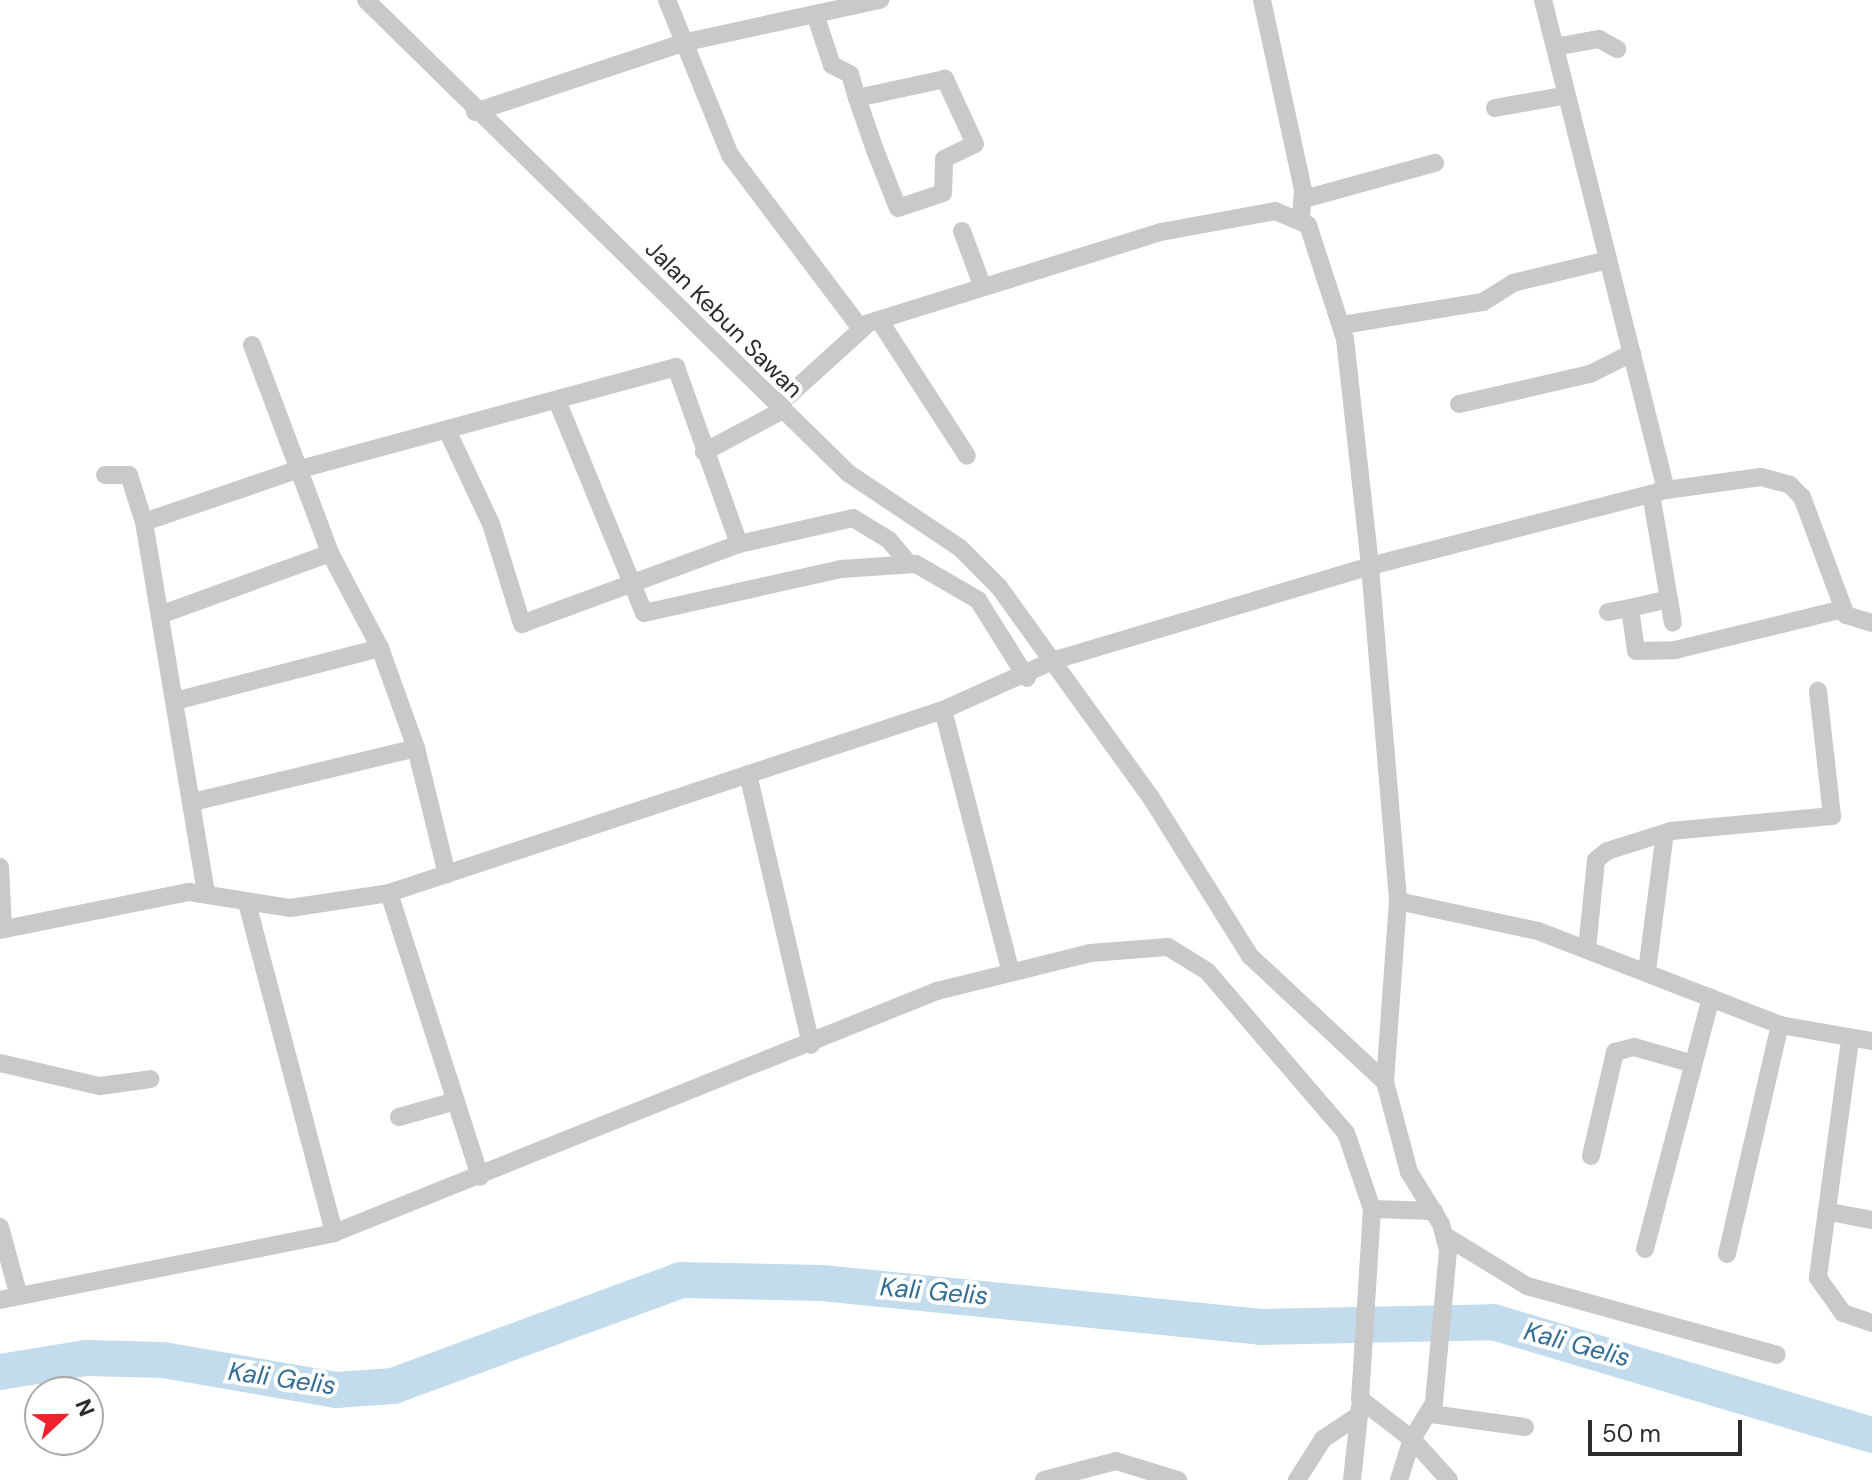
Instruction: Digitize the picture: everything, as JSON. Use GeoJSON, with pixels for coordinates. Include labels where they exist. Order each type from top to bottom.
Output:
{"type":"FeatureCollection","features":[{"type":"Feature","properties":{"kind":"street","name":"Jalan Kebun Sawan"},"geometry":{"type":"LineString","coordinates":[[366,0],[778,412],[870,491],[979,566],[1054,664],[1250,956],[1385,1082]]}},
{"type":"Feature","properties":{"kind":"street"},"geometry":{"type":"LineString","coordinates":[[667,0],[730,155],[872,325],[967,456]]}},
{"type":"Feature","properties":{"kind":"street"},"geometry":{"type":"LineString","coordinates":[[475,112],[682,43],[852,3],[880,0]]}},
{"type":"Feature","properties":{"kind":"street"},"geometry":{"type":"LineString","coordinates":[[1262,0],[1303,208],[1320,250],[1342,325],[1370,566],[1398,901],[1385,1082],[1409,1172],[1434,1211],[1448,1244],[1441,1362],[1431,1414],[1412,1439],[1399,1480]]}},
{"type":"Feature","properties":{"kind":"street"},"geometry":{"type":"LineString","coordinates":[[1543,0],[1632,353],[1659,492],[1673,623]]}},
{"type":"Feature","properties":{"kind":"street"},"geometry":{"type":"LineString","coordinates":[[815,14],[832,65],[848,70],[857,98],[898,208],[948,187],[944,159],[975,144],[945,79],[857,98]]}},
{"type":"Feature","properties":{"kind":"street"},"geometry":{"type":"LineString","coordinates":[[1555,47],[1606,39],[1617,49]]}},
{"type":"Feature","properties":{"kind":"street"},"geometry":{"type":"LineString","coordinates":[[1495,108],[1567,95]]}},
{"type":"Feature","properties":{"kind":"street"},"geometry":{"type":"LineString","coordinates":[[704,452],[755,429],[778,412],[872,325],[982,285],[1161,232],[1303,208],[1435,163]]}},
{"type":"Feature","properties":{"kind":"street"},"geometry":{"type":"LineString","coordinates":[[962,231],[982,285]]}},
{"type":"Feature","properties":{"kind":"street"},"geometry":{"type":"LineString","coordinates":[[1342,325],[1483,302],[1513,283],[1608,260]]}},
{"type":"Feature","properties":{"kind":"street"},"geometry":{"type":"LineString","coordinates":[[252,345],[306,468],[330,553],[380,648],[416,748],[447,874]]}},
{"type":"Feature","properties":{"kind":"street"},"geometry":{"type":"LineString","coordinates":[[1459,404],[1590,374],[1632,353]]}},
{"type":"Feature","properties":{"kind":"street"},"geometry":{"type":"LineString","coordinates":[[144,522],[306,468],[558,403],[676,367],[739,544]]}},
{"type":"Feature","properties":{"kind":"street"},"geometry":{"type":"LineString","coordinates":[[558,403],[627,586],[640,610],[650,613],[841,569],[908,563],[937,570],[978,600],[1029,677]]}},
{"type":"Feature","properties":{"kind":"street"},"geometry":{"type":"LineString","coordinates":[[448,432],[491,524],[522,624],[739,544],[853,518],[889,540],[908,563]]}},
{"type":"Feature","properties":{"kind":"street"},"geometry":{"type":"LineString","coordinates":[[105,475],[129,475],[144,522],[206,892]]}},
{"type":"Feature","properties":{"kind":"street"},"geometry":{"type":"LineString","coordinates":[[0,867],[1,929],[206,892],[247,903],[311,908],[389,893],[943,710],[1029,677],[1054,664],[1370,566],[1659,492],[1761,477],[1790,485],[1802,497],[1843,609],[1852,621],[1872,623]]}},
{"type":"Feature","properties":{"kind":"street"},"geometry":{"type":"LineString","coordinates":[[160,615],[330,553]]}},
{"type":"Feature","properties":{"kind":"street"},"geometry":{"type":"LineString","coordinates":[[1608,612],[1669,599]]}},
{"type":"Feature","properties":{"kind":"street"},"geometry":{"type":"LineString","coordinates":[[1630,608],[1641,653],[1843,609]]}},
{"type":"Feature","properties":{"kind":"street"},"geometry":{"type":"LineString","coordinates":[[175,701],[380,648]]}},
{"type":"Feature","properties":{"kind":"street"},"geometry":{"type":"LineString","coordinates":[[1587,949],[1596,860],[1665,833],[1832,816],[1818,691]]}},
{"type":"Feature","properties":{"kind":"street"},"geometry":{"type":"LineString","coordinates":[[943,710],[1010,970]]}},
{"type":"Feature","properties":{"kind":"street"},"geometry":{"type":"LineString","coordinates":[[193,802],[416,748]]}},
{"type":"Feature","properties":{"kind":"street"},"geometry":{"type":"LineString","coordinates":[[748,774],[811,1045]]}},
{"type":"Feature","properties":{"kind":"street"},"geometry":{"type":"LineString","coordinates":[[1647,971],[1665,833]]}},
{"type":"Feature","properties":{"kind":"street"},"geometry":{"type":"LineString","coordinates":[[389,893],[480,1177]]}},
{"type":"Feature","properties":{"kind":"street"},"geometry":{"type":"LineString","coordinates":[[1398,901],[1587,949],[1780,1025],[1850,1040],[1872,1041]]}},
{"type":"Feature","properties":{"kind":"street"},"geometry":{"type":"LineString","coordinates":[[247,903],[334,1233]]}},
{"type":"Feature","properties":{"kind":"street"},"geometry":{"type":"LineString","coordinates":[[0,1227],[9,1297],[334,1233],[811,1045],[937,991],[1010,970],[1151,946],[1189,955],[1338,1121],[1372,1209],[1352,1480]]}},
{"type":"Feature","properties":{"kind":"street"},"geometry":{"type":"LineString","coordinates":[[1645,1249],[1690,1063],[1711,997]]}},
{"type":"Feature","properties":{"kind":"street"},"geometry":{"type":"LineString","coordinates":[[1727,1254],[1780,1025]]}},
{"type":"Feature","properties":{"kind":"street"},"geometry":{"type":"LineString","coordinates":[[1850,1040],[1830,1212],[1818,1251],[1824,1295],[1843,1313],[1872,1323]]}},
{"type":"Feature","properties":{"kind":"street"},"geometry":{"type":"LineString","coordinates":[[1591,1156],[1615,1052],[1634,1047],[1690,1063]]}},
{"type":"Feature","properties":{"kind":"street"},"geometry":{"type":"LineString","coordinates":[[0,1063],[88,1085],[151,1079]]}},
{"type":"Feature","properties":{"kind":"street"},"geometry":{"type":"LineString","coordinates":[[399,1117],[456,1101]]}},
{"type":"Feature","properties":{"kind":"street"},"geometry":{"type":"LineString","coordinates":[[1372,1209],[1434,1211]]}},
{"type":"Feature","properties":{"kind":"street"},"geometry":{"type":"LineString","coordinates":[[1830,1212],[1872,1220]]}},
{"type":"Feature","properties":{"kind":"street"},"geometry":{"type":"LineString","coordinates":[[1448,1244],[1527,1286],[1777,1355]]}},
{"type":"Feature","properties":{"kind":"street"},"geometry":{"type":"LineString","coordinates":[[1360,1402],[1412,1439],[1449,1480]]}},
{"type":"Feature","properties":{"kind":"street"},"geometry":{"type":"LineString","coordinates":[[1297,1480],[1323,1439],[1360,1402]]}},
{"type":"Feature","properties":{"kind":"street"},"geometry":{"type":"LineString","coordinates":[[1431,1414],[1525,1427]]}},
{"type":"Feature","properties":{"kind":"street"},"geometry":{"type":"LineString","coordinates":[[1044,1480],[1116,1461],[1178,1480]]}},
{"type":"Feature","properties":{"kind":"waterway","name":"Kali Gelis"},"geometry":{"type":"LineString","coordinates":[[0,1372],[86,1358],[163,1360],[336,1390],[393,1386],[681,1280],[822,1283],[1261,1327],[1493,1322],[1872,1435]]}}]}
